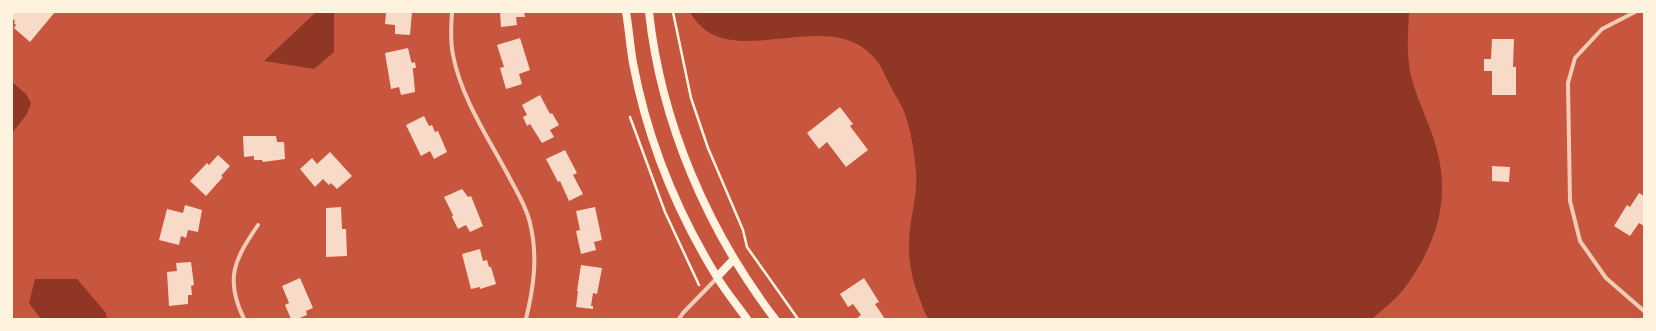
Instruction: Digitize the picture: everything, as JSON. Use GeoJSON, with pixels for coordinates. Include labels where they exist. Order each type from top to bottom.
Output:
{"type":"FeatureCollection","features":[{"type":"Feature","properties":{"kind":"main road"},"geometry":{"type":"LineString","coordinates":[[626,12],[633,63],[651,137],[682,213],[717,277],[747,319]]}},
{"type":"Feature","properties":{"kind":"main road"},"geometry":{"type":"LineString","coordinates":[[649,12],[651,34],[660,78],[683,153],[698,189],[734,259],[755,292],[775,319]]}},
{"type":"Feature","properties":{"kind":"main road"},"geometry":{"type":"LineString","coordinates":[[717,277],[734,259]]}},
{"type":"Feature","properties":{"kind":"street"},"geometry":{"type":"LineString","coordinates":[[452,12],[452,54],[459,79],[469,103],[520,199],[530,221],[534,243],[535,266],[533,290],[526,319]]}},
{"type":"Feature","properties":{"kind":"street"},"geometry":{"type":"LineString","coordinates":[[1635,12],[1602,29],[1575,58],[1568,83],[1570,201],[1580,241],[1606,278],[1644,311]]}},
{"type":"Feature","properties":{"kind":"street"},"geometry":{"type":"LineString","coordinates":[[244,319],[236,296],[233,273],[235,263],[244,245],[258,225]]}},
{"type":"Feature","properties":{"kind":"street"},"geometry":{"type":"LineString","coordinates":[[679,319],[717,277]]}},
{"type":"Feature","properties":{"kind":"path"},"geometry":{"type":"LineString","coordinates":[[673,12],[691,98],[708,148],[743,230],[747,247],[798,319]]}},
{"type":"Feature","properties":{"kind":"path"},"geometry":{"type":"LineString","coordinates":[[630,117],[665,212],[702,293]]}},
{"type":"Feature","properties":{"kind":"shaded area"},"geometry":{"type":"Polygon","coordinates":[[[316,12],[334,12],[334,52],[314,69],[264,61],[316,12]]]}},
{"type":"Feature","properties":{"kind":"shaded area"},"geometry":{"type":"Polygon","coordinates":[[[690,12],[1409,12],[1409,68],[1437,149],[1442,177],[1442,195],[1436,228],[1423,260],[1414,275],[1403,290],[1372,319],[929,319],[924,311],[915,285],[909,257],[909,235],[915,199],[916,181],[912,140],[903,109],[877,61],[857,44],[833,37],[807,36],[753,41],[728,39],[707,31],[690,12]]]}},
{"type":"Feature","properties":{"kind":"shaded area"},"geometry":{"type":"Polygon","coordinates":[[[12,82],[26,94],[31,103],[27,114],[12,133],[12,82]]]}},
{"type":"Feature","properties":{"kind":"shaded area"},"geometry":{"type":"Polygon","coordinates":[[[35,279],[77,279],[106,313],[107,319],[41,319],[29,303],[35,279]]]}},
{"type":"Feature","properties":{"kind":"building"},"geometry":{"type":"Polygon","coordinates":[[[12,12],[55,12],[30,42],[14,28],[16,25],[12,18],[12,12]]]}},
{"type":"Feature","properties":{"kind":"building"},"geometry":{"type":"Polygon","coordinates":[[[386,12],[412,12],[410,35],[395,34],[395,25],[385,24],[386,12]]]}},
{"type":"Feature","properties":{"kind":"building"},"geometry":{"type":"Polygon","coordinates":[[[500,12],[524,12],[525,17],[516,17],[517,25],[501,27],[500,12]]]}},
{"type":"Feature","properties":{"kind":"building"},"geometry":{"type":"Polygon","coordinates":[[[520,38],[530,70],[519,74],[522,84],[506,89],[500,68],[504,67],[497,45],[520,38]]]}},
{"type":"Feature","properties":{"kind":"building"},"geometry":{"type":"Polygon","coordinates":[[[1492,39],[1514,39],[1513,67],[1516,67],[1516,95],[1492,95],[1492,71],[1484,71],[1484,59],[1491,59],[1492,39]]]}},
{"type":"Feature","properties":{"kind":"building"},"geometry":{"type":"Polygon","coordinates":[[[408,48],[411,61],[412,63],[415,62],[416,68],[413,68],[415,92],[401,95],[399,87],[391,89],[385,53],[408,48]]]}},
{"type":"Feature","properties":{"kind":"building"},"geometry":{"type":"Polygon","coordinates":[[[540,95],[550,114],[552,113],[559,125],[550,130],[554,137],[542,143],[530,124],[527,126],[523,117],[527,115],[522,105],[540,95]]]}},
{"type":"Feature","properties":{"kind":"building"},"geometry":{"type":"Polygon","coordinates":[[[840,107],[853,124],[850,126],[868,150],[846,167],[827,142],[819,149],[807,133],[840,107]]]}},
{"type":"Feature","properties":{"kind":"building"},"geometry":{"type":"Polygon","coordinates":[[[424,116],[429,126],[432,125],[435,132],[438,131],[447,152],[434,159],[430,151],[421,156],[406,125],[424,116]]]}},
{"type":"Feature","properties":{"kind":"building"},"geometry":{"type":"Polygon","coordinates":[[[243,136],[276,136],[277,142],[284,142],[285,159],[263,162],[262,160],[254,160],[254,156],[244,157],[243,136]]]}},
{"type":"Feature","properties":{"kind":"building"},"geometry":{"type":"Polygon","coordinates":[[[565,150],[577,173],[573,175],[583,194],[569,201],[560,181],[558,182],[546,159],[565,150]]]}},
{"type":"Feature","properties":{"kind":"building"},"geometry":{"type":"Polygon","coordinates":[[[330,152],[352,176],[337,189],[331,183],[329,185],[323,179],[315,187],[300,169],[312,158],[317,164],[330,152]]]}},
{"type":"Feature","properties":{"kind":"building"},"geometry":{"type":"Polygon","coordinates":[[[218,155],[230,166],[221,176],[223,177],[206,196],[190,181],[207,163],[209,165],[218,155]]]}},
{"type":"Feature","properties":{"kind":"building"},"geometry":{"type":"Polygon","coordinates":[[[1492,166],[1510,167],[1509,182],[1492,181],[1492,166]]]}},
{"type":"Feature","properties":{"kind":"building"},"geometry":{"type":"Polygon","coordinates":[[[462,189],[468,197],[471,196],[483,226],[470,232],[466,225],[458,229],[444,197],[462,189]]]}},
{"type":"Feature","properties":{"kind":"building"},"geometry":{"type":"Polygon","coordinates":[[[1639,193],[1644,196],[1644,226],[1639,223],[1630,236],[1614,226],[1627,205],[1630,207],[1639,193]]]}},
{"type":"Feature","properties":{"kind":"building"},"geometry":{"type":"Polygon","coordinates":[[[185,205],[202,210],[198,232],[188,230],[186,238],[181,236],[179,245],[159,240],[167,209],[183,213],[185,205]]]}},
{"type":"Feature","properties":{"kind":"building"},"geometry":{"type":"Polygon","coordinates":[[[341,207],[342,229],[346,229],[347,256],[326,257],[326,208],[341,207]]]}},
{"type":"Feature","properties":{"kind":"building"},"geometry":{"type":"Polygon","coordinates":[[[595,207],[602,240],[594,242],[596,250],[581,254],[576,231],[580,230],[576,211],[595,207]]]}},
{"type":"Feature","properties":{"kind":"building"},"geometry":{"type":"Polygon","coordinates":[[[480,249],[483,261],[487,260],[489,267],[491,267],[496,284],[480,289],[480,287],[471,289],[462,254],[480,249]]]}},
{"type":"Feature","properties":{"kind":"building"},"geometry":{"type":"Polygon","coordinates":[[[191,262],[194,285],[191,286],[192,295],[188,295],[188,304],[169,306],[167,272],[177,271],[176,263],[191,262]]]}},
{"type":"Feature","properties":{"kind":"building"},"geometry":{"type":"Polygon","coordinates":[[[581,265],[602,268],[597,294],[593,293],[591,306],[593,306],[593,309],[576,307],[581,265]]]}},
{"type":"Feature","properties":{"kind":"building"},"geometry":{"type":"Polygon","coordinates":[[[300,278],[313,308],[306,311],[307,315],[297,319],[291,319],[285,305],[289,303],[282,286],[300,278]]]}},
{"type":"Feature","properties":{"kind":"building"},"geometry":{"type":"Polygon","coordinates":[[[864,278],[879,302],[875,304],[885,319],[856,319],[861,315],[853,304],[848,307],[840,294],[864,278]]]}}]}
